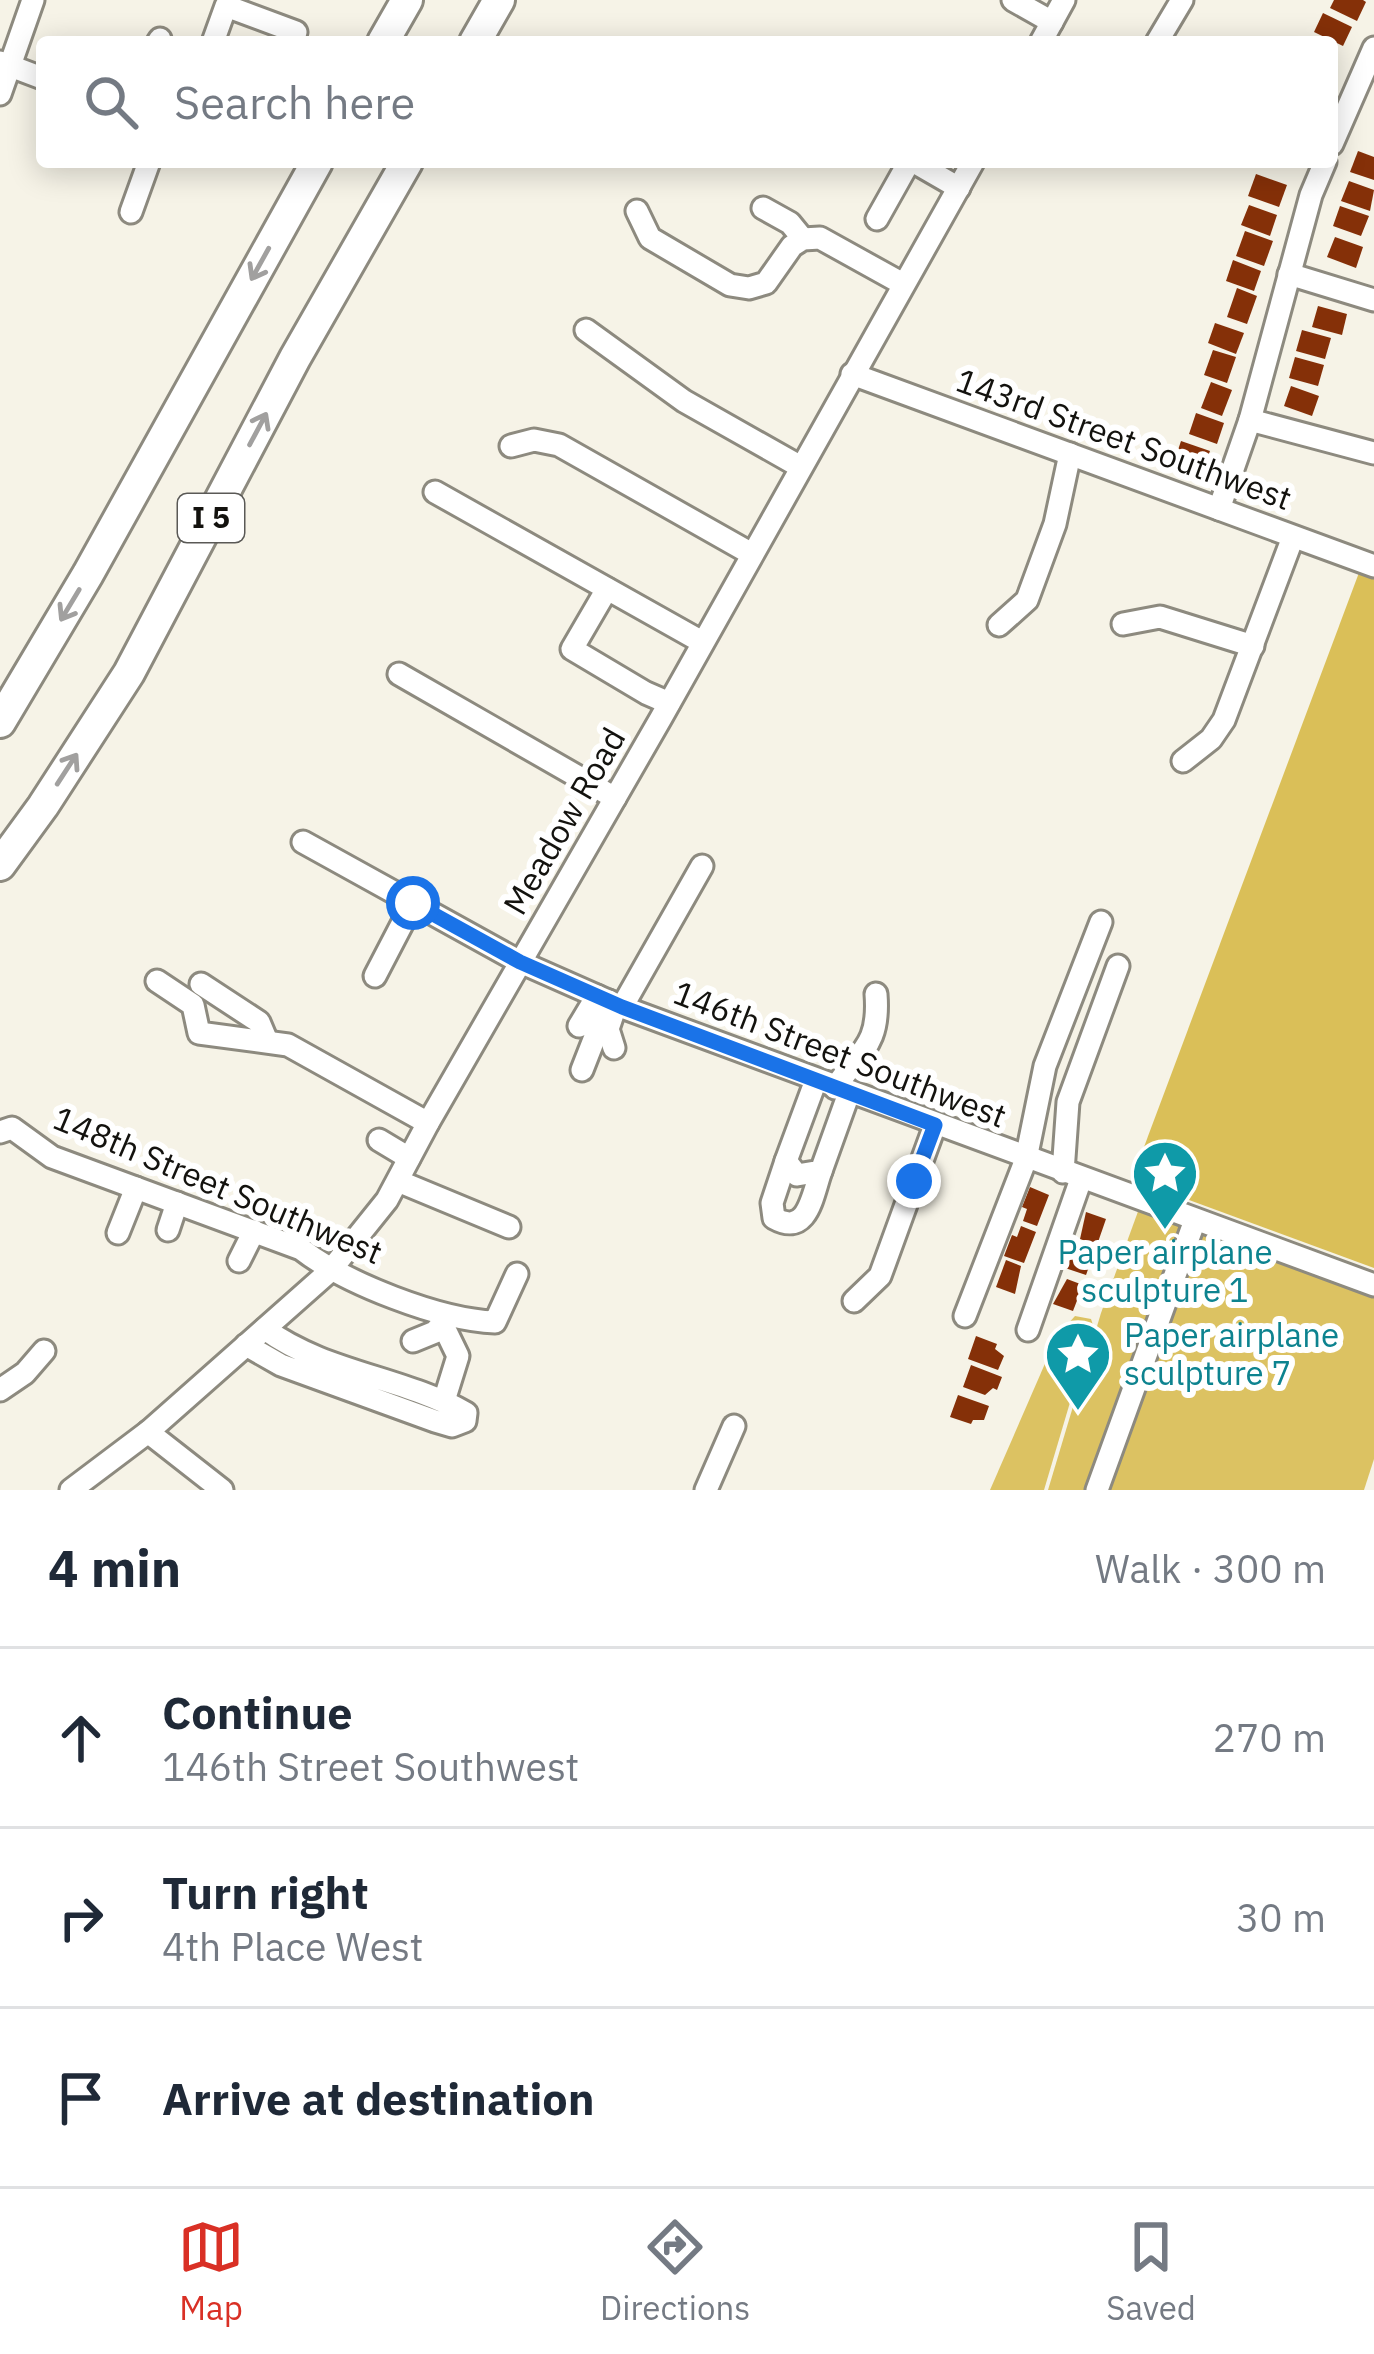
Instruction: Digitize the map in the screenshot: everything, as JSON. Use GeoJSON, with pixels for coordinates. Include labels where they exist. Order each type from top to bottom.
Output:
{"type":"FeatureCollection","features":[{"type":"Feature","properties":{"kind":"highway"},"geometry":{"type":"LineString","coordinates":[[386,36],[407,0]]}},
{"type":"Feature","properties":{"kind":"highway"},"geometry":{"type":"LineString","coordinates":[[478,36],[499,0]]}},
{"type":"Feature","properties":{"kind":"highway","name":"I 5"},"geometry":{"type":"LineString","coordinates":[[0,722],[88,574],[314,168]]}},
{"type":"Feature","properties":{"kind":"highway","name":"I 5"},"geometry":{"type":"LineString","coordinates":[[0,865],[44,806],[129,673],[295,358],[404,168]]}},
{"type":"Feature","properties":{"kind":"street"},"geometry":{"type":"LineString","coordinates":[[0,94],[5,64],[33,0]]}},
{"type":"Feature","properties":{"kind":"street"},"geometry":{"type":"LineString","coordinates":[[1012,0],[1046,32],[1064,0]]}},
{"type":"Feature","properties":{"kind":"street"},"geometry":{"type":"LineString","coordinates":[[1161,36],[1182,0]]}},
{"type":"Feature","properties":{"kind":"street"},"geometry":{"type":"LineString","coordinates":[[215,36],[226,6],[269,10],[296,32]]}},
{"type":"Feature","properties":{"kind":"street"},"geometry":{"type":"LineString","coordinates":[[1338,130],[1374,48]]}},
{"type":"Feature","properties":{"kind":"street"},"geometry":{"type":"LineString","coordinates":[[5,64],[36,76]]}},
{"type":"Feature","properties":{"kind":"street"},"geometry":{"type":"LineString","coordinates":[[131,212],[147,168]]}},
{"type":"Feature","properties":{"kind":"street"},"geometry":{"type":"LineString","coordinates":[[877,219],[907,168]]}},
{"type":"Feature","properties":{"kind":"street"},"geometry":{"type":"LineString","coordinates":[[922,168],[958,188]]}},
{"type":"Feature","properties":{"kind":"street","name":"Meadow Road"},"geometry":{"type":"LineString","coordinates":[[71,1490],[148,1432],[330,1271],[388,1200],[970,168]]}},
{"type":"Feature","properties":{"kind":"street"},"geometry":{"type":"LineString","coordinates":[[1219,509],[1250,420],[1322,168]]}},
{"type":"Feature","properties":{"kind":"street"},"geometry":{"type":"LineString","coordinates":[[763,208],[790,223],[803,239]]}},
{"type":"Feature","properties":{"kind":"street"},"geometry":{"type":"LineString","coordinates":[[637,211],[650,238],[730,285],[749,288],[766,283],[792,246],[803,239],[820,238],[903,284]]}},
{"type":"Feature","properties":{"kind":"street"},"geometry":{"type":"LineString","coordinates":[[1289,274],[1374,301]]}},
{"type":"Feature","properties":{"kind":"street"},"geometry":{"type":"LineString","coordinates":[[586,330],[684,401],[799,466]]}},
{"type":"Feature","properties":{"kind":"street","name":"143rd Street Southwest"},"geometry":{"type":"LineString","coordinates":[[852,374],[1374,566]]}},
{"type":"Feature","properties":{"kind":"street"},"geometry":{"type":"LineString","coordinates":[[1250,420],[1374,453]]}},
{"type":"Feature","properties":{"kind":"street"},"geometry":{"type":"LineString","coordinates":[[511,446],[534,440],[559,445],[750,553]]}},
{"type":"Feature","properties":{"kind":"street"},"geometry":{"type":"LineString","coordinates":[[999,625],[1027,600],[1055,524],[1070,454]]}},
{"type":"Feature","properties":{"kind":"street"},"geometry":{"type":"LineString","coordinates":[[435,492],[702,642]]}},
{"type":"Feature","properties":{"kind":"street"},"geometry":{"type":"LineString","coordinates":[[1183,761],[1211,739],[1224,720],[1293,536]]}},
{"type":"Feature","properties":{"kind":"street"},"geometry":{"type":"LineString","coordinates":[[607,589],[572,649],[669,703]]}},
{"type":"Feature","properties":{"kind":"street"},"geometry":{"type":"LineString","coordinates":[[1123,624],[1160,617],[1253,646]]}},
{"type":"Feature","properties":{"kind":"street"},"geometry":{"type":"LineString","coordinates":[[399,674],[615,798]]}},
{"type":"Feature","properties":{"kind":"street","name":"146th Street Southwest"},"geometry":{"type":"LineString","coordinates":[[303,842],[520,962],[611,1002],[1374,1285]]}},
{"type":"Feature","properties":{"kind":"street"},"geometry":{"type":"LineString","coordinates":[[583,1070],[611,1002],[703,866]]}},
{"type":"Feature","properties":{"kind":"street"},"geometry":{"type":"LineString","coordinates":[[375,976],[413,903]]}},
{"type":"Feature","properties":{"kind":"street"},"geometry":{"type":"LineString","coordinates":[[965,1316],[1026,1159],[1045,1066],[1101,922]]}},
{"type":"Feature","properties":{"kind":"street"},"geometry":{"type":"LineString","coordinates":[[1028,1330],[1072,1176],[1068,1102],[1118,966]]}},
{"type":"Feature","properties":{"kind":"street"},"geometry":{"type":"LineString","coordinates":[[157,981],[193,1005],[199,1033],[288,1045],[428,1123]]}},
{"type":"Feature","properties":{"kind":"street"},"geometry":{"type":"LineString","coordinates":[[201,984],[259,1022],[267,1041]]}},
{"type":"Feature","properties":{"kind":"street"},"geometry":{"type":"LineString","coordinates":[[834,1087],[821,1171],[804,1219],[795,1225],[784,1224],[774,1218],[772,1203],[787,1161],[834,1087],[866,1052],[878,1016],[877,994]]}},
{"type":"Feature","properties":{"kind":"street"},"geometry":{"type":"LineString","coordinates":[[579,1026],[611,1002]]}},
{"type":"Feature","properties":{"kind":"street"},"geometry":{"type":"LineString","coordinates":[[611,1002],[608,1029],[614,1048]]}},
{"type":"Feature","properties":{"kind":"street"},"geometry":{"type":"LineString","coordinates":[[854,1301],[880,1276],[935,1125]]}},
{"type":"Feature","properties":{"kind":"street","name":"148th Street Southwest"},"geometry":{"type":"LineString","coordinates":[[6,1130],[52,1157],[301,1249],[330,1271],[454,1320]]}},
{"type":"Feature","properties":{"kind":"street"},"geometry":{"type":"LineString","coordinates":[[379,1140],[409,1158]]}},
{"type":"Feature","properties":{"kind":"street"},"geometry":{"type":"LineString","coordinates":[[787,1161],[796,1175],[821,1171]]}},
{"type":"Feature","properties":{"kind":"street"},"geometry":{"type":"LineString","coordinates":[[398,1180],[509,1227]]}},
{"type":"Feature","properties":{"kind":"street"},"geometry":{"type":"LineString","coordinates":[[118,1234],[136,1189]]}},
{"type":"Feature","properties":{"kind":"street"},"geometry":{"type":"LineString","coordinates":[[167,1230],[177,1203]]}},
{"type":"Feature","properties":{"kind":"street"},"geometry":{"type":"LineString","coordinates":[[1097,1490],[1196,1220]]}},
{"type":"Feature","properties":{"kind":"street"},"geometry":{"type":"LineString","coordinates":[[239,1261],[254,1232]]}},
{"type":"Feature","properties":{"kind":"street"},"geometry":{"type":"LineString","coordinates":[[413,1341],[454,1320],[495,1322],[517,1274]]}},
{"type":"Feature","properties":{"kind":"street"},"geometry":{"type":"LineString","coordinates":[[444,1401],[458,1356],[454,1320]]}},
{"type":"Feature","properties":{"kind":"street"},"geometry":{"type":"LineString","coordinates":[[246,1345],[281,1365],[435,1421],[452,1426],[465,1421],[466,1413],[444,1401],[319,1359],[265,1329]]}},
{"type":"Feature","properties":{"kind":"street"},"geometry":{"type":"LineString","coordinates":[[0,1390],[44,1351]]}},
{"type":"Feature","properties":{"kind":"street"},"geometry":{"type":"LineString","coordinates":[[706,1490],[734,1426]]}},
{"type":"Feature","properties":{"kind":"street"},"geometry":{"type":"LineString","coordinates":[[148,1432],[222,1490]]}},
{"type":"Feature","properties":{"kind":"shaded area"},"geometry":{"type":"Polygon","coordinates":[[[1360,570],[1374,575],[1374,1268],[1132,1179],[1360,570]]]}},
{"type":"Feature","properties":{"kind":"shaded area"},"geometry":{"type":"Polygon","coordinates":[[[1140,1206],[1374,1292],[1374,1459],[1364,1490],[1048,1490],[1101,1313],[1140,1206]]]}},
{"type":"Feature","properties":{"kind":"shaded area"},"geometry":{"type":"Polygon","coordinates":[[[1075,1316],[1091,1319],[1093,1325],[1044,1490],[990,1490],[1057,1336],[1075,1316]]]}},
{"type":"Feature","properties":{"kind":"building"},"geometry":{"type":"Polygon","coordinates":[[[1334,0],[1366,2],[1357,21],[1330,8],[1334,0]]]}},
{"type":"Feature","properties":{"kind":"building"},"geometry":{"type":"Polygon","coordinates":[[[1323,13],[1352,27],[1343,46],[1338,36],[1314,32],[1323,13]]]}},
{"type":"Feature","properties":{"kind":"building"},"geometry":{"type":"Polygon","coordinates":[[[1358,151],[1374,157],[1374,180],[1350,172],[1358,151]]]}},
{"type":"Feature","properties":{"kind":"building"},"geometry":{"type":"Polygon","coordinates":[[[1256,174],[1287,185],[1279,207],[1248,196],[1256,174]]]}},
{"type":"Feature","properties":{"kind":"building"},"geometry":{"type":"Polygon","coordinates":[[[1349,181],[1374,190],[1370,211],[1341,201],[1349,181]]]}},
{"type":"Feature","properties":{"kind":"building"},"geometry":{"type":"Polygon","coordinates":[[[1249,205],[1277,215],[1270,236],[1241,225],[1249,205]]]}},
{"type":"Feature","properties":{"kind":"building"},"geometry":{"type":"Polygon","coordinates":[[[1340,206],[1369,216],[1361,236],[1333,226],[1340,206]]]}},
{"type":"Feature","properties":{"kind":"building"},"geometry":{"type":"Polygon","coordinates":[[[1245,231],[1273,241],[1264,266],[1236,256],[1245,231]]]}},
{"type":"Feature","properties":{"kind":"building"},"geometry":{"type":"Polygon","coordinates":[[[1335,237],[1363,247],[1356,268],[1327,257],[1335,237]]]}},
{"type":"Feature","properties":{"kind":"building"},"geometry":{"type":"Polygon","coordinates":[[[1233,260],[1261,271],[1254,291],[1226,281],[1233,260]]]}},
{"type":"Feature","properties":{"kind":"building"},"geometry":{"type":"Polygon","coordinates":[[[1237,288],[1257,296],[1247,324],[1227,317],[1237,288]]]}},
{"type":"Feature","properties":{"kind":"building"},"geometry":{"type":"Polygon","coordinates":[[[1318,306],[1347,314],[1342,335],[1312,327],[1318,306]]]}},
{"type":"Feature","properties":{"kind":"building"},"geometry":{"type":"Polygon","coordinates":[[[1215,323],[1244,333],[1236,354],[1208,343],[1215,323]]]}},
{"type":"Feature","properties":{"kind":"building"},"geometry":{"type":"Polygon","coordinates":[[[1302,330],[1331,338],[1325,359],[1296,351],[1302,330]]]}},
{"type":"Feature","properties":{"kind":"building"},"geometry":{"type":"Polygon","coordinates":[[[1213,350],[1236,357],[1227,383],[1204,375],[1213,350]]]}},
{"type":"Feature","properties":{"kind":"building"},"geometry":{"type":"Polygon","coordinates":[[[1295,357],[1324,365],[1318,386],[1289,378],[1295,357]]]}},
{"type":"Feature","properties":{"kind":"building"},"geometry":{"type":"Polygon","coordinates":[[[1211,382],[1232,390],[1222,416],[1201,408],[1211,382]]]}},
{"type":"Feature","properties":{"kind":"building"},"geometry":{"type":"Polygon","coordinates":[[[1291,386],[1319,396],[1312,416],[1284,406],[1291,386]]]}},
{"type":"Feature","properties":{"kind":"building"},"geometry":{"type":"Polygon","coordinates":[[[1196,413],[1224,423],[1217,444],[1189,434],[1196,413]]]}},
{"type":"Feature","properties":{"kind":"building"},"geometry":{"type":"Polygon","coordinates":[[[1181,441],[1210,451],[1202,472],[1174,462],[1181,441]]]}},
{"type":"Feature","properties":{"kind":"building"},"geometry":{"type":"Polygon","coordinates":[[[1030,1187],[1049,1195],[1037,1226],[1023,1221],[1027,1209],[1022,1207],[1030,1187]]]}},
{"type":"Feature","properties":{"kind":"building"},"geometry":{"type":"Polygon","coordinates":[[[1086,1212],[1106,1219],[1097,1245],[1080,1239],[1086,1212]]]}},
{"type":"Feature","properties":{"kind":"building"},"geometry":{"type":"Polygon","coordinates":[[[1021,1226],[1036,1232],[1024,1263],[1004,1256],[1021,1226]]]}},
{"type":"Feature","properties":{"kind":"building"},"geometry":{"type":"Polygon","coordinates":[[[1079,1244],[1095,1250],[1086,1275],[1065,1268],[1079,1244]]]}},
{"type":"Feature","properties":{"kind":"building"},"geometry":{"type":"Polygon","coordinates":[[[1006,1260],[1021,1266],[1015,1294],[996,1287],[1006,1260]]]}},
{"type":"Feature","properties":{"kind":"building"},"geometry":{"type":"Polygon","coordinates":[[[1067,1279],[1083,1285],[1073,1311],[1053,1304],[1067,1279]]]}},
{"type":"Feature","properties":{"kind":"building"},"geometry":{"type":"Polygon","coordinates":[[[976,1336],[997,1344],[995,1349],[1004,1356],[998,1370],[968,1359],[976,1336]]]}},
{"type":"Feature","properties":{"kind":"building"},"geometry":{"type":"Polygon","coordinates":[[[971,1365],[1002,1377],[997,1390],[985,1395],[963,1387],[971,1365]]]}},
{"type":"Feature","properties":{"kind":"building"},"geometry":{"type":"Polygon","coordinates":[[[958,1395],[989,1406],[984,1420],[971,1424],[950,1417],[958,1395]]]}},
{"type":"Feature","properties":{"kind":"place","name":"Paper airplane sculpture 1"},"geometry":{"type":"Point","coordinates":[1165,1232]}},
{"type":"Feature","properties":{"kind":"place","name":"Paper airplane sculpture 7"},"geometry":{"type":"Point","coordinates":[1078,1413]}},
{"type":"Feature","properties":{"kind":"route"},"geometry":{"type":"LineString","coordinates":[[413,903],[520,962],[622,1007],[935,1125],[914,1181]]}}]}
